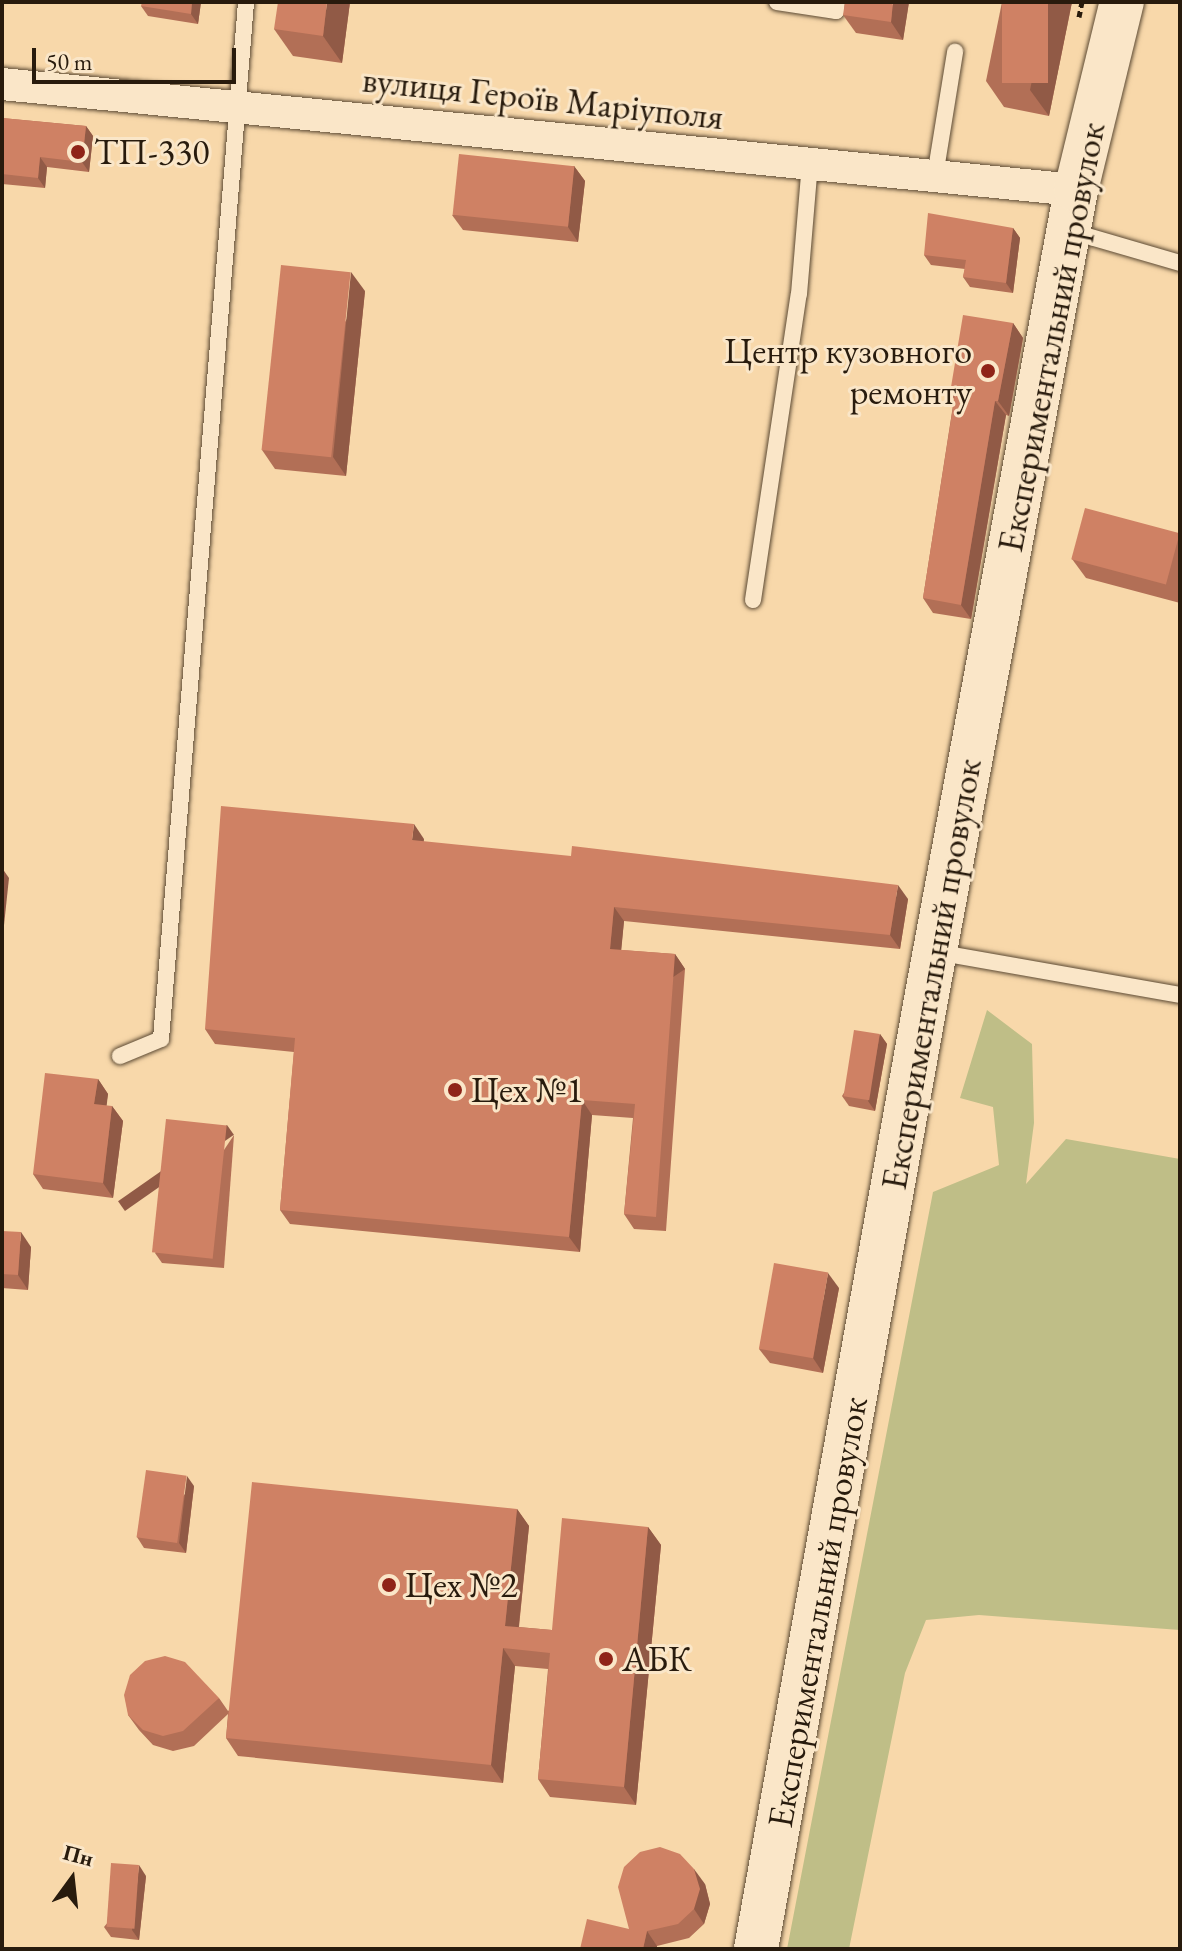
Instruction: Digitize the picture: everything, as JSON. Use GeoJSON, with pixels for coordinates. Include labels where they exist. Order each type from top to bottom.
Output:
{"type":"FeatureCollection","features":[{"type":"Feature","properties":{"kind":"street","name":"Експериментальний провулок"},"geometry":{"type":"LineString","coordinates":[[756,1949],[920,994],[935,952],[1073,210],[1122,2]]}},
{"type":"Feature","properties":{"kind":"street","name":"вулиця Героїв Маріуполя"},"geometry":{"type":"LineString","coordinates":[[2,84],[935,176],[1073,210]]}},
{"type":"Feature","properties":{"kind":"lane"},"geometry":{"type":"LineString","coordinates":[[120,1056],[161,1039],[246,2]]}},
{"type":"Feature","properties":{"kind":"lane"},"geometry":{"type":"LineString","coordinates":[[777,2],[836,11],[837,2]]}},
{"type":"Feature","properties":{"kind":"lane"},"geometry":{"type":"LineString","coordinates":[[935,176],[955,52]]}},
{"type":"Feature","properties":{"kind":"lane"},"geometry":{"type":"LineString","coordinates":[[753,600],[799,294],[810,164]]}},
{"type":"Feature","properties":{"kind":"lane"},"geometry":{"type":"LineString","coordinates":[[1073,210],[1180,263]]}},
{"type":"Feature","properties":{"kind":"lane"},"geometry":{"type":"LineString","coordinates":[[935,952],[1180,995]]}},
{"type":"Feature","properties":{"kind":"shaded area"},"geometry":{"type":"Polygon","coordinates":[[[987,1010],[1032,1044],[1034,1123],[1026,1184],[1066,1139],[1180,1159],[1180,1630],[979,1615],[926,1620],[905,1673],[849,1949],[787,1949],[933,1192],[999,1165],[993,1107],[960,1098],[987,1010]]]}},
{"type":"Feature","properties":{"kind":"building"},"geometry":{"type":"Polygon","coordinates":[[[142,2],[192,2],[191,14],[141,6],[142,2]]]}},
{"type":"Feature","properties":{"kind":"building"},"geometry":{"type":"Polygon","coordinates":[[[278,2],[327,2],[323,36],[274,29],[278,2]]]}},
{"type":"Feature","properties":{"kind":"building"},"geometry":{"type":"Polygon","coordinates":[[[845,2],[893,2],[891,22],[843,15],[845,2]]]}},
{"type":"Feature","properties":{"kind":"building"},"geometry":{"type":"Polygon","coordinates":[[[1002,2],[1048,2],[1048,83],[1002,83],[1002,2]]]}},
{"type":"Feature","properties":{"kind":"building"},"geometry":{"type":"Polygon","coordinates":[[[2,118],[86,126],[82,162],[40,157],[38,178],[2,174],[2,118]]]}},
{"type":"Feature","properties":{"kind":"building"},"geometry":{"type":"Polygon","coordinates":[[[459,154],[574,166],[568,227],[453,215],[459,154]]]}},
{"type":"Feature","properties":{"kind":"building"},"geometry":{"type":"Polygon","coordinates":[[[928,213],[1013,228],[1006,283],[963,277],[966,260],[924,255],[928,213]]]}},
{"type":"Feature","properties":{"kind":"building"},"geometry":{"type":"Polygon","coordinates":[[[281,265],[351,272],[331,457],[262,450],[281,265]]]}},
{"type":"Feature","properties":{"kind":"building"},"geometry":{"type":"Polygon","coordinates":[[[963,315],[1013,323],[998,401],[995,401],[961,605],[923,598],[955,394],[950,393],[963,315]]]}},
{"type":"Feature","properties":{"kind":"building"},"geometry":{"type":"Polygon","coordinates":[[[1085,508],[1180,533],[1166,585],[1071,559],[1085,508]]]}},
{"type":"Feature","properties":{"kind":"building"},"geometry":{"type":"Polygon","coordinates":[[[221,806],[414,824],[412,840],[571,856],[572,846],[898,885],[890,935],[614,907],[610,949],[675,954],[656,1217],[624,1214],[635,1104],[582,1100],[569,1237],[280,1210],[295,1038],[205,1029],[221,806]]]}},
{"type":"Feature","properties":{"kind":"building"},"geometry":{"type":"Polygon","coordinates":[[[854,1030],[880,1034],[869,1100],[844,1096],[854,1030]]]}},
{"type":"Feature","properties":{"kind":"building"},"geometry":{"type":"Polygon","coordinates":[[[45,1073],[98,1079],[94,1104],[112,1106],[103,1183],[33,1174],[45,1073]]]}},
{"type":"Feature","properties":{"kind":"building"},"geometry":{"type":"Polygon","coordinates":[[[166,1119],[227,1125],[213,1259],[152,1252],[166,1119]]]}},
{"type":"Feature","properties":{"kind":"building"},"geometry":{"type":"Polygon","coordinates":[[[2,1231],[21,1232],[18,1275],[2,1274],[2,1231]]]}},
{"type":"Feature","properties":{"kind":"building"},"geometry":{"type":"Polygon","coordinates":[[[774,1263],[828,1273],[813,1358],[759,1349],[774,1263]]]}},
{"type":"Feature","properties":{"kind":"building"},"geometry":{"type":"Polygon","coordinates":[[[146,1470],[187,1476],[177,1543],[137,1537],[146,1470]]]}},
{"type":"Feature","properties":{"kind":"building","name":"Цех №2"},"geometry":{"type":"Polygon","coordinates":[[[252,1482],[517,1509],[505,1626],[552,1630],[562,1518],[648,1527],[624,1787],[538,1779],[550,1653],[503,1648],[491,1765],[226,1738],[252,1482]]]}},
{"type":"Feature","properties":{"kind":"building"},"geometry":{"type":"Polygon","coordinates":[[[165,1656],[185,1662],[219,1698],[183,1731],[163,1736],[143,1730],[128,1715],[124,1695],[130,1675],[145,1661],[165,1656]]]}},
{"type":"Feature","properties":{"kind":"building"},"geometry":{"type":"Polygon","coordinates":[[[660,1847],[680,1854],[694,1869],[700,1889],[694,1909],[678,1924],[647,1931],[643,1949],[580,1949],[587,1919],[629,1929],[618,1887],[624,1867],[640,1852],[660,1847]]]}},
{"type":"Feature","properties":{"kind":"building"},"geometry":{"type":"Polygon","coordinates":[[[111,1863],[139,1865],[134,1929],[107,1927],[111,1863]]]}},
{"type":"Feature","properties":{"kind":"place","name":"ТП-330"},"geometry":{"type":"Point","coordinates":[78,152]}},
{"type":"Feature","properties":{"kind":"place","name":"Центр кузовного ремонту"},"geometry":{"type":"Point","coordinates":[988,371]}},
{"type":"Feature","properties":{"kind":"place","name":"Цех №1"},"geometry":{"type":"Point","coordinates":[455,1090]}},
{"type":"Feature","properties":{"kind":"place","name":"Цех №2"},"geometry":{"type":"Point","coordinates":[389,1585]}},
{"type":"Feature","properties":{"kind":"place","name":"АБК"},"geometry":{"type":"Point","coordinates":[606,1659]}}]}
